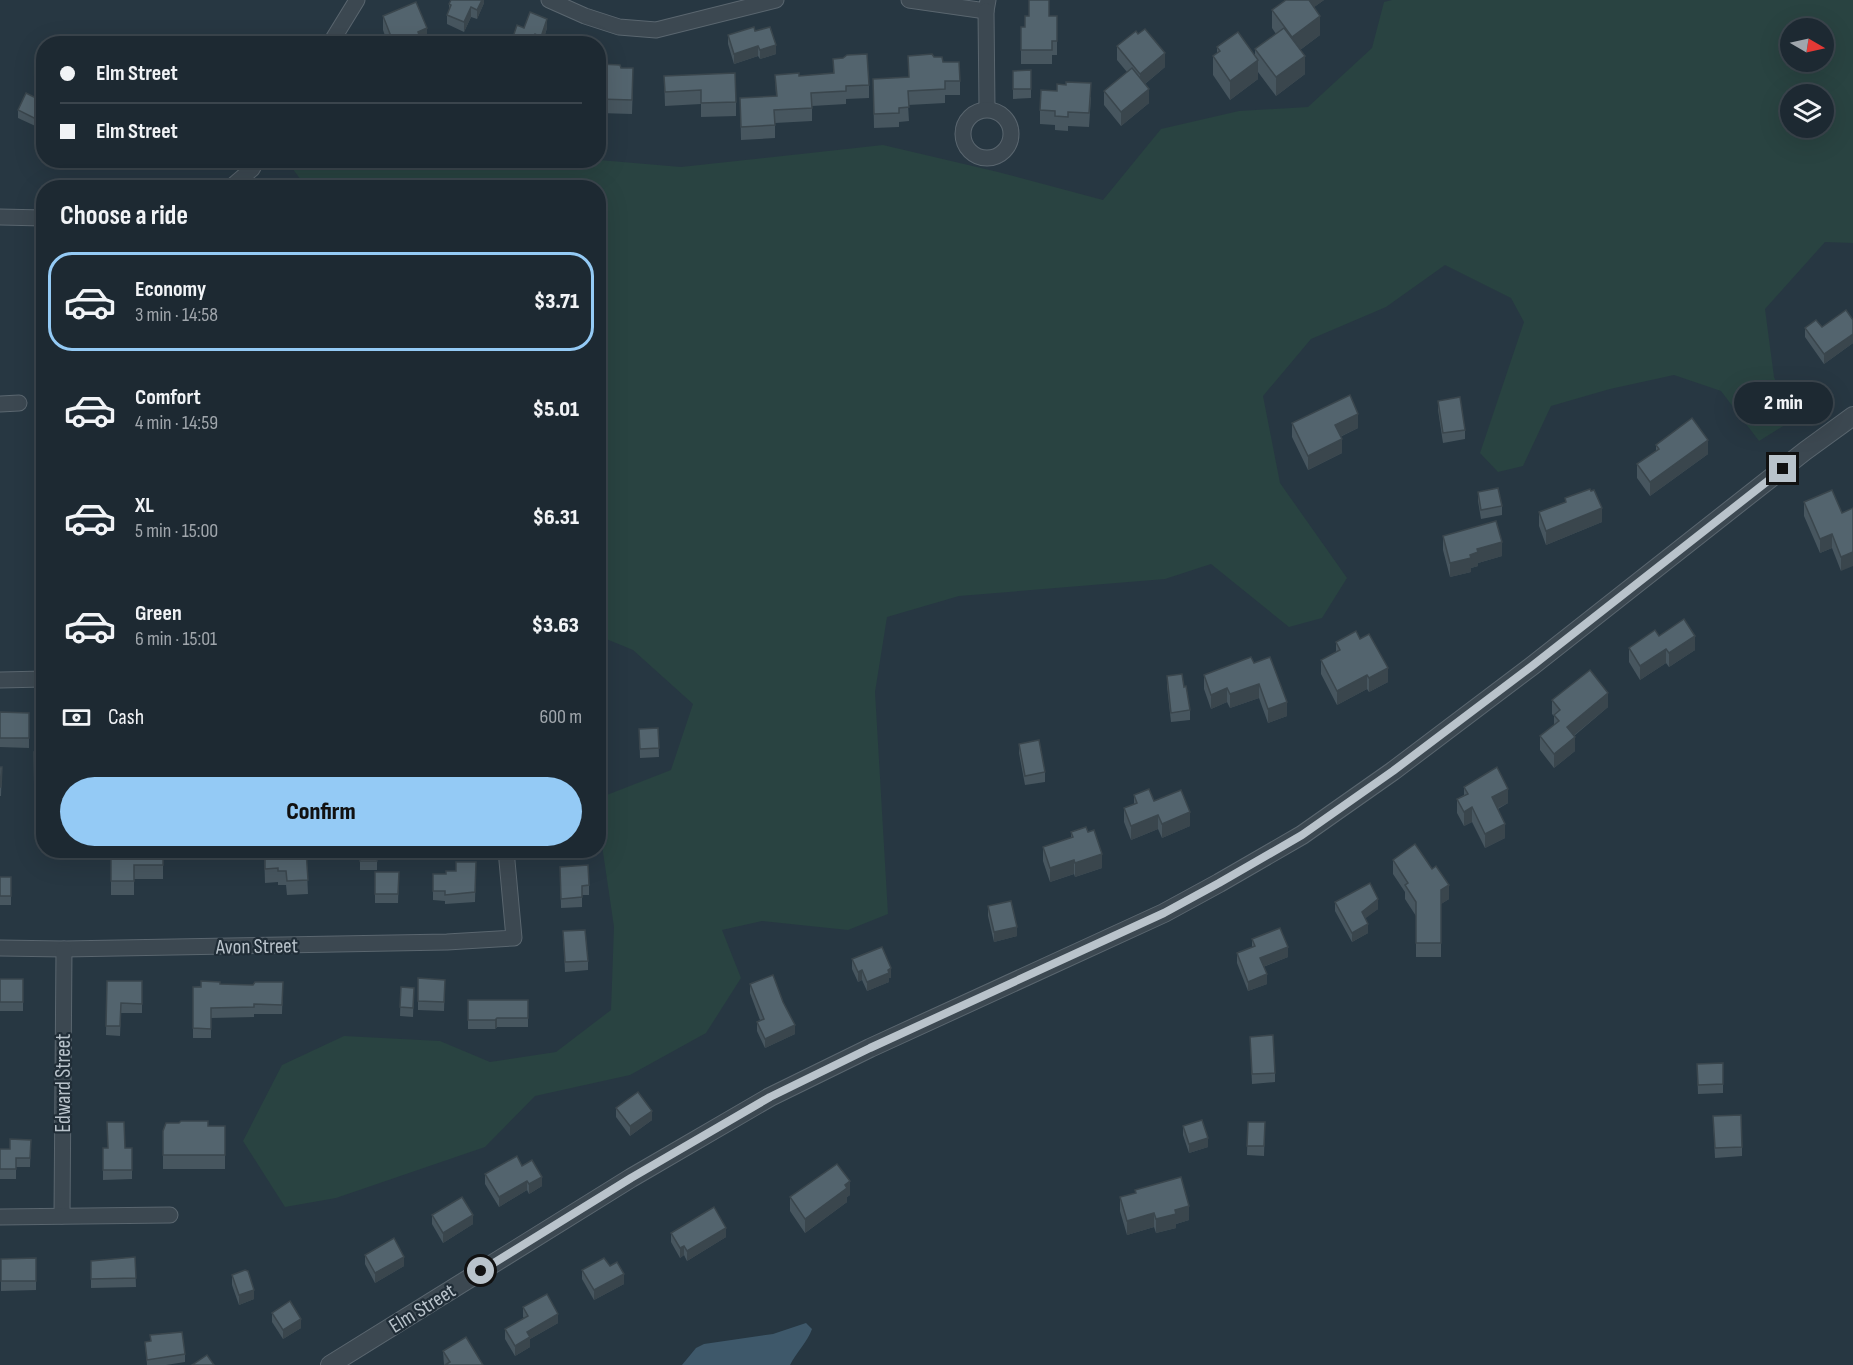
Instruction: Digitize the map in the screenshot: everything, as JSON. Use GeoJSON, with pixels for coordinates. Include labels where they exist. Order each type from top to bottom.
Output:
{"type":"FeatureCollection","features":[{"type":"Feature","properties":{"kind":"street"},"geometry":{"type":"LineString","coordinates":[[335,36],[357,0]]}},
{"type":"Feature","properties":{"kind":"street"},"geometry":{"type":"LineString","coordinates":[[549,0],[585,16],[620,27],[656,30],[776,0]]}},
{"type":"Feature","properties":{"kind":"street"},"geometry":{"type":"LineString","coordinates":[[909,0],[987,5],[987,109]]}},
{"type":"Feature","properties":{"kind":"street"},"geometry":{"type":"LineString","coordinates":[[239,180],[253,168]]}},
{"type":"Feature","properties":{"kind":"street"},"geometry":{"type":"LineString","coordinates":[[0,217],[36,218]]}},
{"type":"Feature","properties":{"kind":"street"},"geometry":{"type":"LineString","coordinates":[[0,404],[19,403]]}},
{"type":"Feature","properties":{"kind":"street","name":"Elm Street"},"geometry":{"type":"LineString","coordinates":[[330,1365],[631,1178],[770,1097],[870,1048],[1164,913],[1302,835],[1393,771],[1532,666],[1805,451],[1853,416]]}},
{"type":"Feature","properties":{"kind":"street"},"geometry":{"type":"LineString","coordinates":[[0,680],[36,679]]}},
{"type":"Feature","properties":{"kind":"street","name":"Avon Street"},"geometry":{"type":"LineString","coordinates":[[0,948],[64,949],[447,942],[514,938],[507,858]]}},
{"type":"Feature","properties":{"kind":"street","name":"Edward Street"},"geometry":{"type":"LineString","coordinates":[[62,1216],[64,949]]}},
{"type":"Feature","properties":{"kind":"street"},"geometry":{"type":"LineString","coordinates":[[0,1217],[170,1215]]}},
{"type":"Feature","properties":{"kind":"green space"},"geometry":{"type":"Polygon","coordinates":[[[1392,0],[1853,0],[1853,243],[1825,242],[1765,309],[1774,377],[1793,420],[1759,441],[1721,391],[1674,375],[1610,389],[1551,406],[1523,466],[1498,472],[1480,453],[1524,322],[1511,298],[1445,265],[1386,307],[1311,339],[1263,396],[1280,483],[1347,578],[1322,618],[1289,627],[1211,564],[1165,579],[959,596],[887,617],[875,692],[888,914],[848,930],[762,921],[722,930],[741,978],[706,1033],[630,1075],[535,1096],[485,1147],[336,1198],[285,1207],[243,1141],[282,1065],[344,1036],[440,1041],[490,1062],[556,1052],[611,1010],[614,927],[604,858],[606,858],[606,795],[671,770],[693,704],[633,650],[606,639],[606,180],[301,180],[292,168],[606,168],[606,161],[681,167],[883,145],[1103,200],[1161,129],[1239,111],[1308,107],[1372,48],[1384,2],[1392,0]]]}},
{"type":"Feature","properties":{"kind":"water"},"geometry":{"type":"Polygon","coordinates":[[[806,1323],[812,1329],[790,1365],[682,1365],[696,1348],[704,1344],[773,1334],[806,1323]]]}},
{"type":"Feature","properties":{"kind":"building"},"geometry":{"type":"Polygon","coordinates":[[[451,0],[482,0],[477,10],[471,7],[464,22],[447,15],[451,0]]]}},
{"type":"Feature","properties":{"kind":"building"},"geometry":{"type":"Polygon","coordinates":[[[1029,0],[1049,0],[1049,16],[1057,16],[1057,41],[1052,41],[1052,50],[1021,50],[1021,27],[1025,27],[1025,16],[1029,16],[1029,0]]]}},
{"type":"Feature","properties":{"kind":"building"},"geometry":{"type":"Polygon","coordinates":[[[1286,0],[1309,0],[1320,16],[1292,37],[1272,10],[1286,0]]]}},
{"type":"Feature","properties":{"kind":"building"},"geometry":{"type":"Polygon","coordinates":[[[416,2],[427,28],[418,32],[419,35],[417,36],[391,36],[383,16],[416,2]]]}},
{"type":"Feature","properties":{"kind":"building"},"geometry":{"type":"Polygon","coordinates":[[[530,12],[547,19],[541,36],[535,34],[534,36],[513,36],[517,25],[524,28],[530,12]]]}},
{"type":"Feature","properties":{"kind":"building"},"geometry":{"type":"Polygon","coordinates":[[[754,27],[755,31],[770,27],[776,45],[760,50],[758,46],[734,54],[728,35],[754,27]]]}},
{"type":"Feature","properties":{"kind":"building"},"geometry":{"type":"Polygon","coordinates":[[[1284,28],[1305,56],[1276,77],[1255,49],[1284,28]]]}},
{"type":"Feature","properties":{"kind":"building"},"geometry":{"type":"Polygon","coordinates":[[[1145,29],[1165,53],[1140,74],[1117,46],[1136,31],[1138,34],[1145,29]]]}},
{"type":"Feature","properties":{"kind":"building"},"geometry":{"type":"Polygon","coordinates":[[[1238,32],[1258,60],[1230,81],[1213,56],[1220,51],[1217,47],[1238,32]]]}},
{"type":"Feature","properties":{"kind":"building"},"geometry":{"type":"Polygon","coordinates":[[[867,54],[869,85],[846,86],[846,91],[811,93],[812,108],[774,110],[775,125],[741,127],[740,98],[777,96],[775,75],[799,73],[799,76],[834,73],[833,59],[847,55],[867,54]]]}},
{"type":"Feature","properties":{"kind":"building"},"geometry":{"type":"Polygon","coordinates":[[[932,54],[934,57],[942,57],[943,62],[959,62],[960,81],[945,81],[945,89],[908,91],[909,107],[899,108],[899,113],[874,114],[873,79],[909,77],[908,56],[932,54]]]}},
{"type":"Feature","properties":{"kind":"building"},"geometry":{"type":"Polygon","coordinates":[[[606,64],[633,68],[632,100],[606,99],[606,64]]]}},
{"type":"Feature","properties":{"kind":"building"},"geometry":{"type":"Polygon","coordinates":[[[1132,68],[1149,89],[1121,112],[1104,91],[1132,68]]]}},
{"type":"Feature","properties":{"kind":"building"},"geometry":{"type":"Polygon","coordinates":[[[1031,70],[1031,89],[1013,89],[1013,71],[1031,70]]]}},
{"type":"Feature","properties":{"kind":"building"},"geometry":{"type":"Polygon","coordinates":[[[735,73],[736,102],[701,103],[701,90],[665,92],[664,76],[735,73]]]}},
{"type":"Feature","properties":{"kind":"building"},"geometry":{"type":"Polygon","coordinates":[[[1066,82],[1091,83],[1089,113],[1068,112],[1068,117],[1055,116],[1055,111],[1040,110],[1041,90],[1057,91],[1057,84],[1066,85],[1066,82]]]}},
{"type":"Feature","properties":{"kind":"building"},"geometry":{"type":"Polygon","coordinates":[[[26,93],[36,98],[36,119],[18,110],[26,93]]]}},
{"type":"Feature","properties":{"kind":"building"},"geometry":{"type":"Polygon","coordinates":[[[1846,310],[1853,320],[1853,334],[1824,354],[1805,328],[1816,320],[1822,327],[1846,310]]]}},
{"type":"Feature","properties":{"kind":"building"},"geometry":{"type":"Polygon","coordinates":[[[1350,395],[1358,414],[1335,425],[1342,439],[1308,456],[1292,423],[1350,395]]]}},
{"type":"Feature","properties":{"kind":"building"},"geometry":{"type":"Polygon","coordinates":[[[1460,397],[1465,430],[1443,433],[1438,401],[1460,397]]]}},
{"type":"Feature","properties":{"kind":"building"},"geometry":{"type":"Polygon","coordinates":[[[1692,418],[1708,440],[1650,482],[1637,464],[1659,449],[1656,445],[1692,418]]]}},
{"type":"Feature","properties":{"kind":"building"},"geometry":{"type":"Polygon","coordinates":[[[1498,488],[1502,506],[1481,510],[1478,492],[1498,488]]]}},
{"type":"Feature","properties":{"kind":"building"},"geometry":{"type":"Polygon","coordinates":[[[1590,489],[1594,490],[1602,508],[1546,531],[1539,512],[1566,502],[1565,498],[1590,489]]]}},
{"type":"Feature","properties":{"kind":"building"},"geometry":{"type":"Polygon","coordinates":[[[1832,490],[1842,513],[1853,508],[1853,552],[1841,557],[1832,534],[1820,539],[1804,502],[1832,490]]]}},
{"type":"Feature","properties":{"kind":"building"},"geometry":{"type":"Polygon","coordinates":[[[1496,521],[1502,542],[1477,549],[1478,552],[1470,555],[1471,558],[1450,563],[1443,536],[1496,521]]]}},
{"type":"Feature","properties":{"kind":"building"},"geometry":{"type":"Polygon","coordinates":[[[1684,619],[1695,636],[1669,653],[1666,649],[1640,666],[1629,648],[1655,630],[1659,636],[1684,619]]]}},
{"type":"Feature","properties":{"kind":"building"},"geometry":{"type":"Polygon","coordinates":[[[1356,631],[1360,639],[1369,634],[1388,668],[1369,678],[1367,675],[1337,691],[1321,660],[1340,650],[1336,642],[1356,631]]]}},
{"type":"Feature","properties":{"kind":"building"},"geometry":{"type":"Polygon","coordinates":[[[1251,657],[1254,663],[1270,657],[1287,702],[1268,709],[1259,684],[1230,694],[1227,688],[1211,695],[1204,675],[1251,657]]]}},
{"type":"Feature","properties":{"kind":"building"},"geometry":{"type":"Polygon","coordinates":[[[1590,670],[1608,693],[1567,727],[1575,737],[1554,754],[1540,736],[1559,721],[1554,715],[1560,710],[1552,700],[1590,670]]]}},
{"type":"Feature","properties":{"kind":"building"},"geometry":{"type":"Polygon","coordinates":[[[1182,674],[1190,710],[1171,713],[1167,676],[1182,674]]]}},
{"type":"Feature","properties":{"kind":"building"},"geometry":{"type":"Polygon","coordinates":[[[0,712],[29,713],[29,738],[0,738],[0,712]]]}},
{"type":"Feature","properties":{"kind":"building"},"geometry":{"type":"Polygon","coordinates":[[[658,728],[659,748],[640,749],[639,729],[658,728]]]}},
{"type":"Feature","properties":{"kind":"building"},"geometry":{"type":"Polygon","coordinates":[[[1039,740],[1045,772],[1025,776],[1019,744],[1039,740]]]}},
{"type":"Feature","properties":{"kind":"building"},"geometry":{"type":"Polygon","coordinates":[[[34,752],[36,752],[36,797],[34,752]]]}},
{"type":"Feature","properties":{"kind":"building"},"geometry":{"type":"Polygon","coordinates":[[[0,767],[2,767],[1,787],[0,787],[0,767]]]}},
{"type":"Feature","properties":{"kind":"building"},"geometry":{"type":"Polygon","coordinates":[[[1497,767],[1508,789],[1492,797],[1505,824],[1485,834],[1472,807],[1464,812],[1457,799],[1468,794],[1464,787],[1497,767]]]}},
{"type":"Feature","properties":{"kind":"building"},"geometry":{"type":"Polygon","coordinates":[[[1149,789],[1154,801],[1181,790],[1190,812],[1162,824],[1158,815],[1131,826],[1124,808],[1137,803],[1134,795],[1149,789]]]}},
{"type":"Feature","properties":{"kind":"building"},"geometry":{"type":"Polygon","coordinates":[[[1086,827],[1088,832],[1094,830],[1102,854],[1050,868],[1043,847],[1073,837],[1071,832],[1086,827]]]}},
{"type":"Feature","properties":{"kind":"building"},"geometry":{"type":"Polygon","coordinates":[[[1415,844],[1432,869],[1436,866],[1449,885],[1441,890],[1441,943],[1416,943],[1416,902],[1405,885],[1408,883],[1393,860],[1415,844]]]}},
{"type":"Feature","properties":{"kind":"building"},"geometry":{"type":"Polygon","coordinates":[[[111,858],[163,858],[163,865],[134,865],[134,881],[111,881],[111,858]]]}},
{"type":"Feature","properties":{"kind":"building"},"geometry":{"type":"Polygon","coordinates":[[[265,858],[307,858],[308,880],[287,881],[286,871],[278,871],[278,868],[265,869],[265,858]]]}},
{"type":"Feature","properties":{"kind":"building"},"geometry":{"type":"Polygon","coordinates":[[[360,858],[377,858],[377,861],[360,861],[360,858]]]}},
{"type":"Feature","properties":{"kind":"building"},"geometry":{"type":"Polygon","coordinates":[[[456,862],[476,862],[475,892],[445,895],[445,891],[433,891],[433,874],[456,871],[456,862]]]}},
{"type":"Feature","properties":{"kind":"building"},"geometry":{"type":"Polygon","coordinates":[[[588,865],[589,885],[582,886],[582,897],[561,899],[560,867],[588,865]]]}},
{"type":"Feature","properties":{"kind":"building"},"geometry":{"type":"Polygon","coordinates":[[[375,872],[399,872],[398,894],[375,894],[375,872]]]}},
{"type":"Feature","properties":{"kind":"building"},"geometry":{"type":"Polygon","coordinates":[[[0,877],[11,877],[11,896],[0,896],[0,877]]]}},
{"type":"Feature","properties":{"kind":"building"},"geometry":{"type":"Polygon","coordinates":[[[1370,883],[1378,899],[1362,912],[1368,924],[1352,933],[1335,902],[1370,883]]]}},
{"type":"Feature","properties":{"kind":"building"},"geometry":{"type":"Polygon","coordinates":[[[1011,901],[1017,927],[994,932],[988,906],[1011,901]]]}},
{"type":"Feature","properties":{"kind":"building"},"geometry":{"type":"Polygon","coordinates":[[[1280,928],[1288,947],[1260,958],[1267,974],[1248,982],[1237,953],[1255,946],[1252,939],[1280,928]]]}},
{"type":"Feature","properties":{"kind":"building"},"geometry":{"type":"Polygon","coordinates":[[[585,930],[588,961],[565,962],[563,931],[585,930]]]}},
{"type":"Feature","properties":{"kind":"building"},"geometry":{"type":"Polygon","coordinates":[[[882,947],[891,968],[888,970],[889,973],[867,982],[862,970],[858,972],[852,959],[882,947]]]}},
{"type":"Feature","properties":{"kind":"building"},"geometry":{"type":"Polygon","coordinates":[[[773,975],[795,1025],[765,1039],[757,1022],[764,1019],[750,984],[773,975]]]}},
{"type":"Feature","properties":{"kind":"building"},"geometry":{"type":"Polygon","coordinates":[[[418,978],[445,980],[444,1002],[418,1001],[418,978]]]}},
{"type":"Feature","properties":{"kind":"building"},"geometry":{"type":"Polygon","coordinates":[[[0,979],[23,979],[23,1002],[0,1002],[0,979]]]}},
{"type":"Feature","properties":{"kind":"building"},"geometry":{"type":"Polygon","coordinates":[[[107,981],[142,981],[142,1004],[121,1003],[120,1026],[106,1026],[107,981]]]}},
{"type":"Feature","properties":{"kind":"building"},"geometry":{"type":"Polygon","coordinates":[[[201,981],[253,985],[255,982],[283,982],[282,1005],[254,1004],[254,1007],[211,1008],[211,1029],[193,1028],[193,987],[201,987],[201,981]]]}},
{"type":"Feature","properties":{"kind":"building"},"geometry":{"type":"Polygon","coordinates":[[[401,987],[414,988],[413,1008],[400,1007],[401,987]]]}},
{"type":"Feature","properties":{"kind":"building"},"geometry":{"type":"Polygon","coordinates":[[[468,1000],[528,1000],[528,1018],[468,1020],[468,1000]]]}},
{"type":"Feature","properties":{"kind":"building"},"geometry":{"type":"Polygon","coordinates":[[[1273,1035],[1275,1073],[1252,1074],[1250,1037],[1273,1035]]]}},
{"type":"Feature","properties":{"kind":"building"},"geometry":{"type":"Polygon","coordinates":[[[1723,1063],[1723,1084],[1698,1085],[1697,1064],[1723,1063]]]}},
{"type":"Feature","properties":{"kind":"building"},"geometry":{"type":"Polygon","coordinates":[[[638,1092],[652,1111],[630,1126],[616,1108],[638,1092]]]}},
{"type":"Feature","properties":{"kind":"building"},"geometry":{"type":"Polygon","coordinates":[[[1741,1115],[1742,1147],[1715,1148],[1713,1116],[1741,1115]]]}},
{"type":"Feature","properties":{"kind":"building"},"geometry":{"type":"Polygon","coordinates":[[[1202,1120],[1208,1138],[1189,1144],[1183,1126],[1202,1120]]]}},
{"type":"Feature","properties":{"kind":"building"},"geometry":{"type":"Polygon","coordinates":[[[208,1121],[208,1126],[225,1126],[225,1155],[163,1155],[163,1131],[166,1123],[208,1121]]]}},
{"type":"Feature","properties":{"kind":"building"},"geometry":{"type":"Polygon","coordinates":[[[107,1122],[124,1122],[125,1148],[132,1148],[132,1170],[103,1170],[103,1148],[108,1148],[107,1122]]]}},
{"type":"Feature","properties":{"kind":"building"},"geometry":{"type":"Polygon","coordinates":[[[1248,1122],[1265,1122],[1264,1146],[1247,1146],[1248,1122]]]}},
{"type":"Feature","properties":{"kind":"building"},"geometry":{"type":"Polygon","coordinates":[[[10,1139],[31,1140],[30,1158],[16,1158],[16,1169],[0,1169],[0,1149],[10,1149],[10,1139]]]}},
{"type":"Feature","properties":{"kind":"building"},"geometry":{"type":"Polygon","coordinates":[[[517,1156],[522,1166],[532,1160],[542,1177],[529,1184],[527,1181],[499,1197],[485,1174],[517,1156]]]}},
{"type":"Feature","properties":{"kind":"building"},"geometry":{"type":"Polygon","coordinates":[[[837,1164],[850,1181],[845,1185],[847,1188],[805,1219],[790,1197],[837,1164]]]}},
{"type":"Feature","properties":{"kind":"building"},"geometry":{"type":"Polygon","coordinates":[[[1181,1177],[1189,1206],[1175,1210],[1176,1214],[1156,1219],[1154,1213],[1127,1221],[1120,1197],[1136,1193],[1135,1190],[1181,1177]]]}},
{"type":"Feature","properties":{"kind":"building"},"geometry":{"type":"Polygon","coordinates":[[[462,1197],[473,1215],[443,1233],[432,1215],[462,1197]]]}},
{"type":"Feature","properties":{"kind":"building"},"geometry":{"type":"Polygon","coordinates":[[[714,1207],[726,1228],[687,1251],[684,1246],[680,1248],[671,1233],[714,1207]]]}},
{"type":"Feature","properties":{"kind":"building"},"geometry":{"type":"Polygon","coordinates":[[[394,1238],[404,1257],[375,1273],[365,1255],[394,1238]]]}},
{"type":"Feature","properties":{"kind":"building"},"geometry":{"type":"Polygon","coordinates":[[[135,1257],[136,1278],[91,1279],[91,1261],[135,1257]]]}},
{"type":"Feature","properties":{"kind":"building"},"geometry":{"type":"Polygon","coordinates":[[[36,1258],[36,1281],[1,1281],[1,1259],[36,1258]]]}},
{"type":"Feature","properties":{"kind":"building"},"geometry":{"type":"Polygon","coordinates":[[[604,1258],[610,1266],[617,1262],[624,1274],[594,1290],[582,1270],[604,1258]]]}},
{"type":"Feature","properties":{"kind":"building"},"geometry":{"type":"Polygon","coordinates":[[[248,1271],[254,1290],[239,1295],[232,1275],[248,1271]]]}},
{"type":"Feature","properties":{"kind":"building"},"geometry":{"type":"Polygon","coordinates":[[[547,1294],[558,1314],[527,1332],[530,1337],[515,1346],[505,1329],[528,1316],[523,1307],[547,1294]]]}},
{"type":"Feature","properties":{"kind":"building"},"geometry":{"type":"Polygon","coordinates":[[[290,1301],[301,1319],[283,1330],[272,1313],[290,1301]]]}},
{"type":"Feature","properties":{"kind":"building"},"geometry":{"type":"Polygon","coordinates":[[[182,1332],[185,1354],[147,1360],[145,1342],[151,1341],[150,1335],[182,1332]]]}},
{"type":"Feature","properties":{"kind":"building"},"geometry":{"type":"Polygon","coordinates":[[[466,1337],[483,1365],[445,1365],[450,1362],[443,1351],[466,1337]]]}},
{"type":"Feature","properties":{"kind":"building"},"geometry":{"type":"Polygon","coordinates":[[[207,1355],[214,1365],[192,1365],[207,1355]]]}},
{"type":"Feature","properties":{"kind":"route"},"geometry":{"type":"LineString","coordinates":[[481,1271],[631,1178],[770,1097],[870,1048],[1164,913],[1302,835],[1393,771],[1532,666],[1783,469]]}}]}
